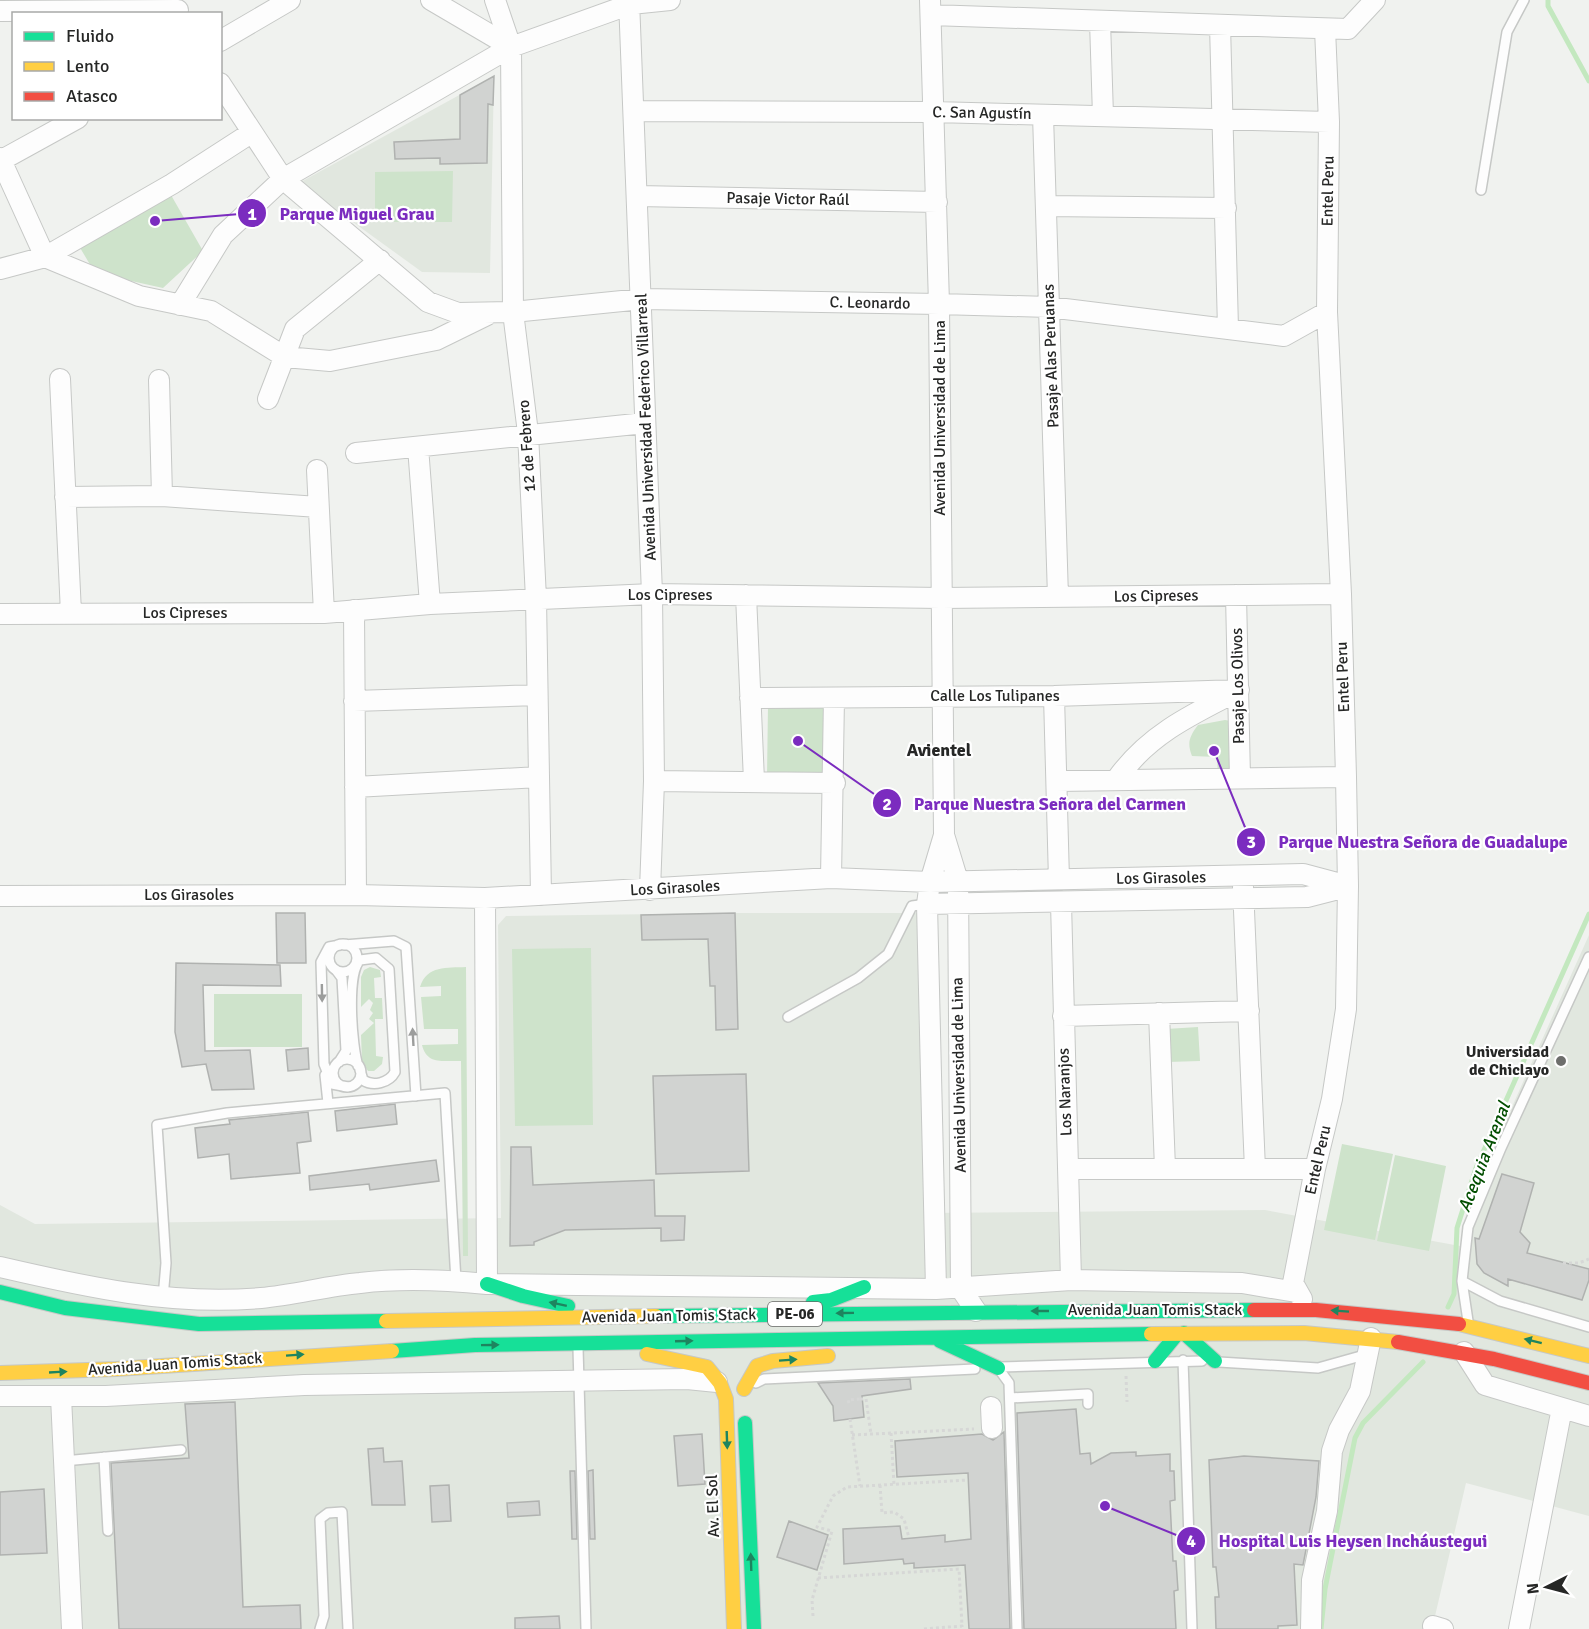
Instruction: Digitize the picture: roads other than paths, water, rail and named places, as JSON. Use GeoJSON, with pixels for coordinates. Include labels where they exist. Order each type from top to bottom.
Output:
{"type":"FeatureCollection","features":[{"type":"Feature","properties":{"kind":"main road"},"geometry":{"type":"LineString","coordinates":[[487,1284],[559,1305],[636,1316]]}},
{"type":"Feature","properties":{"kind":"main road"},"geometry":{"type":"LineString","coordinates":[[685,1315],[831,1300],[864,1287]]}},
{"type":"Feature","properties":{"kind":"main road","name":"Avenida Juan Tomis Stack"},"geometry":{"type":"LineString","coordinates":[[0,1292],[65,1308],[129,1318],[199,1324],[976,1311],[1316,1310],[1469,1325],[1589,1356]]}},
{"type":"Feature","properties":{"kind":"main road"},"geometry":{"type":"LineString","coordinates":[[1155,1361],[1180,1333],[1215,1361]]}},
{"type":"Feature","properties":{"kind":"main road","name":"Avenida Juan Tomis Stack"},"geometry":{"type":"LineString","coordinates":[[0,1373],[116,1370],[372,1350],[578,1343],[1180,1333],[1318,1334],[1369,1346],[1464,1352],[1539,1368],[1589,1383]]}},
{"type":"Feature","properties":{"kind":"main road"},"geometry":{"type":"LineString","coordinates":[[932,1337],[998,1368]]}},
{"type":"Feature","properties":{"kind":"main road"},"geometry":{"type":"LineString","coordinates":[[754,1625],[744,1400],[757,1366],[773,1361],[848,1355],[881,1338]]}},
{"type":"Feature","properties":{"kind":"main road"},"geometry":{"type":"LineString","coordinates":[[616,1343],[652,1356],[707,1367],[720,1383]]}},
{"type":"Feature","properties":{"kind":"main road"},"geometry":{"type":"LineString","coordinates":[[928,1353],[962,1351]]}},
{"type":"Feature","properties":{"kind":"main road","name":"Av. El Sol"},"geometry":{"type":"LineString","coordinates":[[720,1383],[726,1399],[734,1626]]}},
{"type":"Feature","properties":{"kind":"street"},"geometry":{"type":"LineString","coordinates":[[431,0],[511,47]]}},
{"type":"Feature","properties":{"kind":"street","name":"12 de Febrero"},"geometry":{"type":"LineString","coordinates":[[495,0],[511,47],[513,312],[528,434],[536,598],[542,895]]}},
{"type":"Feature","properties":{"kind":"street"},"geometry":{"type":"LineString","coordinates":[[180,305],[223,235],[283,179],[511,47],[633,1],[670,0]]}},
{"type":"Feature","properties":{"kind":"street"},"geometry":{"type":"LineString","coordinates":[[931,8],[1100,21],[1348,29],[1375,0]]}},
{"type":"Feature","properties":{"kind":"street"},"geometry":{"type":"LineString","coordinates":[[222,40],[286,1]]}},
{"type":"Feature","properties":{"kind":"street","name":"Avenida Universidad Federico Villarreal"},"geometry":{"type":"LineString","coordinates":[[633,1],[652,594],[654,781],[650,890]]}},
{"type":"Feature","properties":{"kind":"street"},"geometry":{"type":"LineString","coordinates":[[0,11],[177,8]]}},
{"type":"Feature","properties":{"kind":"street","name":"Avenida Universidad de Lima"},"geometry":{"type":"LineString","coordinates":[[931,8],[939,304],[944,835],[958,881],[961,1289]]}},
{"type":"Feature","properties":{"kind":"street"},"geometry":{"type":"LineString","coordinates":[[1100,21],[1103,116]]}},
{"type":"Feature","properties":{"kind":"street"},"geometry":{"type":"LineString","coordinates":[[1220,25],[1228,328]]}},
{"type":"Feature","properties":{"kind":"street","name":"Entel Peru"},"geometry":{"type":"LineString","coordinates":[[1296,1292],[1293,1282],[1315,1169],[1332,1099],[1346,1009],[1348,886],[1346,777],[1341,594],[1327,312],[1329,122],[1325,29]]}},
{"type":"Feature","properties":{"kind":"street","name":"C. Leonardo"},"geometry":{"type":"LineString","coordinates":[[222,87],[283,179],[428,302],[458,313],[513,312],[642,299],[1049,307],[1284,336],[1327,312]]}},
{"type":"Feature","properties":{"kind":"street","name":"C. San Agustín"},"geometry":{"type":"LineString","coordinates":[[635,111],[934,112],[1329,122]]}},
{"type":"Feature","properties":{"kind":"street","name":"Pasaje Alas Peruanas"},"geometry":{"type":"LineString","coordinates":[[1043,115],[1058,597]]}},
{"type":"Feature","properties":{"kind":"street"},"geometry":{"type":"LineString","coordinates":[[74,120],[0,159],[45,257],[139,296],[211,311],[285,357],[330,361],[436,340],[492,312]]}},
{"type":"Feature","properties":{"kind":"street"},"geometry":{"type":"LineString","coordinates":[[0,269],[45,257],[172,184],[251,133]]}},
{"type":"Feature","properties":{"kind":"street","name":"Pasaje Victor Raúl"},"geometry":{"type":"LineString","coordinates":[[638,196],[937,202]]}},
{"type":"Feature","properties":{"kind":"street"},"geometry":{"type":"LineString","coordinates":[[1046,206],[1226,208]]}},
{"type":"Feature","properties":{"kind":"street"},"geometry":{"type":"LineString","coordinates":[[268,399],[295,329],[380,260]]}},
{"type":"Feature","properties":{"kind":"street"},"geometry":{"type":"LineString","coordinates":[[60,379],[71,613]]}},
{"type":"Feature","properties":{"kind":"street"},"geometry":{"type":"LineString","coordinates":[[159,380],[162,496]]}},
{"type":"Feature","properties":{"kind":"street"},"geometry":{"type":"LineString","coordinates":[[356,453],[645,423]]}},
{"type":"Feature","properties":{"kind":"street"},"geometry":{"type":"LineString","coordinates":[[418,447],[429,603]]}},
{"type":"Feature","properties":{"kind":"street"},"geometry":{"type":"LineString","coordinates":[[317,470],[324,613]]}},
{"type":"Feature","properties":{"kind":"street"},"geometry":{"type":"LineString","coordinates":[[65,497],[162,496],[318,507]]}},
{"type":"Feature","properties":{"kind":"street","name":"Los Cipreses"},"geometry":{"type":"LineString","coordinates":[[0,614],[324,613],[429,603],[652,594],[941,598],[1341,594]]}},
{"type":"Feature","properties":{"kind":"street"},"geometry":{"type":"LineString","coordinates":[[746,595],[754,781]]}},
{"type":"Feature","properties":{"kind":"street","name":"Pasaje Los Olivos"},"geometry":{"type":"LineString","coordinates":[[1236,595],[1240,778]]}},
{"type":"Feature","properties":{"kind":"street"},"geometry":{"type":"LineString","coordinates":[[354,610],[356,895]]}},
{"type":"Feature","properties":{"kind":"street"},"geometry":{"type":"LineString","coordinates":[[1116,780],[1133,755],[1189,716],[1239,690]]}},
{"type":"Feature","properties":{"kind":"street","name":"Calle Los Tulipanes"},"geometry":{"type":"LineString","coordinates":[[750,698],[1054,696],[1239,690]]}},
{"type":"Feature","properties":{"kind":"street"},"geometry":{"type":"LineString","coordinates":[[354,700],[537,694]]}},
{"type":"Feature","properties":{"kind":"street"},"geometry":{"type":"LineString","coordinates":[[1054,696],[1059,880]]}},
{"type":"Feature","properties":{"kind":"street"},"geometry":{"type":"LineString","coordinates":[[831,878],[835,783],[834,698]]}},
{"type":"Feature","properties":{"kind":"street"},"geometry":{"type":"LineString","coordinates":[[355,787],[539,777]]}},
{"type":"Feature","properties":{"kind":"street"},"geometry":{"type":"LineString","coordinates":[[1057,781],[1346,777]]}},
{"type":"Feature","properties":{"kind":"street"},"geometry":{"type":"LineString","coordinates":[[654,781],[835,783]]}},
{"type":"Feature","properties":{"kind":"street","name":"Avenida Universidad de Lima"},"geometry":{"type":"LineString","coordinates":[[936,1289],[927,904],[930,882],[944,835]]}},
{"type":"Feature","properties":{"kind":"street","name":"Los Girasoles"},"geometry":{"type":"LineString","coordinates":[[0,896],[356,895],[485,898],[831,878],[930,882],[1303,874],[1348,886]]}},
{"type":"Feature","properties":{"kind":"street"},"geometry":{"type":"LineString","coordinates":[[1244,877],[1243,899],[1255,1169]]}},
{"type":"Feature","properties":{"kind":"street"},"geometry":{"type":"LineString","coordinates":[[927,904],[1307,897],[1348,886]]}},
{"type":"Feature","properties":{"kind":"street"},"geometry":{"type":"LineString","coordinates":[[485,898],[487,1284]]}},
{"type":"Feature","properties":{"kind":"street","name":"Los Naranjos"},"geometry":{"type":"LineString","coordinates":[[1061,903],[1071,1280]]}},
{"type":"Feature","properties":{"kind":"street"},"geometry":{"type":"LineString","coordinates":[[1063,1016],[1249,1011]]}},
{"type":"Feature","properties":{"kind":"street"},"geometry":{"type":"LineString","coordinates":[[1160,1013],[1165,1168]]}},
{"type":"Feature","properties":{"kind":"street"},"geometry":{"type":"LineString","coordinates":[[1068,1169],[1315,1169]]}},
{"type":"Feature","properties":{"kind":"street","name":"Avenida Juan Tomis Stack"},"geometry":{"type":"LineString","coordinates":[[0,1267],[82,1286],[163,1298],[261,1298],[361,1282],[456,1281],[487,1284],[961,1289],[1071,1280],[1242,1283],[1296,1292]]}},
{"type":"Feature","properties":{"kind":"street"},"geometry":{"type":"LineString","coordinates":[[961,1289],[976,1311]]}},
{"type":"Feature","properties":{"kind":"street"},"geometry":{"type":"LineString","coordinates":[[1296,1292],[1305,1304],[1316,1310]]}},
{"type":"Feature","properties":{"kind":"street"},"geometry":{"type":"LineString","coordinates":[[1311,1629],[1312,1580],[1327,1511],[1332,1451],[1339,1430],[1360,1391],[1369,1346]]}},
{"type":"Feature","properties":{"kind":"street"},"geometry":{"type":"LineString","coordinates":[[1464,1352],[1485,1385],[1589,1416]]}},
{"type":"Feature","properties":{"kind":"street","name":"Avenida Juan Tomis Stack"},"geometry":{"type":"LineString","coordinates":[[0,1396],[61,1397],[304,1384],[687,1379],[720,1383]]}},
{"type":"Feature","properties":{"kind":"street"},"geometry":{"type":"LineString","coordinates":[[61,1397],[72,1629]]}},
{"type":"Feature","properties":{"kind":"street"},"geometry":{"type":"LineString","coordinates":[[991,1407],[992,1428]]}},
{"type":"Feature","properties":{"kind":"street"},"geometry":{"type":"LineString","coordinates":[[1519,1629],[1562,1408]]}},
{"type":"Feature","properties":{"kind":"lane"},"geometry":{"type":"LineString","coordinates":[[1481,190],[1507,32],[1524,0]]}},
{"type":"Feature","properties":{"kind":"lane"},"geometry":{"type":"LineString","coordinates":[[788,1017],[858,978],[888,954],[912,906],[927,904]]}},
{"type":"Feature","properties":{"kind":"lane"},"geometry":{"type":"LineString","coordinates":[[328,1103],[324,1064],[321,962],[329,947],[387,941],[406,947],[416,1096]]}},
{"type":"Feature","properties":{"kind":"lane"},"geometry":{"type":"LineString","coordinates":[[336,970],[345,972],[356,964],[368,957],[384,962],[389,969],[395,1072],[386,1082],[366,1083],[359,1068],[355,1053],[352,986],[356,964],[355,951],[342,945]]}},
{"type":"Feature","properties":{"kind":"lane"},"geometry":{"type":"LineString","coordinates":[[342,945],[332,950],[330,959],[342,978],[346,1052],[334,1069],[334,1078],[340,1085],[348,1087]]}},
{"type":"Feature","properties":{"kind":"lane"},"geometry":{"type":"LineString","coordinates":[[1469,1325],[1462,1281],[1468,1227],[1501,1148],[1589,957]]}},
{"type":"Feature","properties":{"kind":"lane"},"geometry":{"type":"LineString","coordinates":[[339,1062],[347,1059],[359,1068]]}},
{"type":"Feature","properties":{"kind":"lane"},"geometry":{"type":"LineString","coordinates":[[324,1064],[332,1084],[348,1087],[359,1079],[359,1068]]}},
{"type":"Feature","properties":{"kind":"lane"},"geometry":{"type":"LineString","coordinates":[[163,1298],[166,1263],[157,1125],[227,1113],[445,1093],[456,1281]]}},
{"type":"Feature","properties":{"kind":"lane"},"geometry":{"type":"LineString","coordinates":[[1462,1281],[1500,1301],[1589,1327]]}},
{"type":"Feature","properties":{"kind":"lane"},"geometry":{"type":"LineString","coordinates":[[578,1343],[586,1629]]}},
{"type":"Feature","properties":{"kind":"lane"},"geometry":{"type":"LineString","coordinates":[[744,1400],[764,1379],[871,1378],[998,1368],[1183,1360],[1318,1368],[1369,1346]]}},
{"type":"Feature","properties":{"kind":"lane"},"geometry":{"type":"LineString","coordinates":[[1183,1360],[1192,1629]]}},
{"type":"Feature","properties":{"kind":"lane"},"geometry":{"type":"LineString","coordinates":[[998,1368],[1009,1383],[1017,1629]]}},
{"type":"Feature","properties":{"kind":"lane"},"geometry":{"type":"LineString","coordinates":[[1010,1398],[1088,1394],[1088,1404]]}},
{"type":"Feature","properties":{"kind":"lane"},"geometry":{"type":"LineString","coordinates":[[64,1461],[181,1450]]}},
{"type":"Feature","properties":{"kind":"lane"},"geometry":{"type":"LineString","coordinates":[[104,1457],[108,1531]]}},
{"type":"Feature","properties":{"kind":"lane"},"geometry":{"type":"LineString","coordinates":[[320,1629],[324,1616],[320,1519],[328,1513],[342,1512],[348,1629]]}},
{"type":"Feature","properties":{"kind":"lane"},"geometry":{"type":"LineString","coordinates":[[734,1626],[754,1625]]}},
{"type":"Feature","properties":{"kind":"waterway","name":"Acequia Arenal"},"geometry":{"type":"LineString","coordinates":[[1548,0],[1548,6],[1589,81]]}},
{"type":"Feature","properties":{"kind":"waterway","name":"Acequia Arenal"},"geometry":{"type":"LineString","coordinates":[[1448,1307],[1454,1294],[1457,1228],[1476,1168],[1589,914]]}},
{"type":"Feature","properties":{"kind":"waterway","name":"Acequia Arenal"},"geometry":{"type":"LineString","coordinates":[[1321,1629],[1325,1589],[1355,1438],[1363,1423],[1423,1362]]}},
{"type":"Feature","properties":{"kind":"place","name":"Parque Miguel Grau"},"geometry":{"type":"Point","coordinates":[155,221]}},
{"type":"Feature","properties":{"kind":"place","name":"Parque Nuestra Señora del Carmen"},"geometry":{"type":"Point","coordinates":[798,741]}},
{"type":"Feature","properties":{"kind":"place","name":"Parque Nuestra Señora de Guadalupe"},"geometry":{"type":"Point","coordinates":[1214,751]}},
{"type":"Feature","properties":{"kind":"place","name":"Universidad de Chiclayo"},"geometry":{"type":"Point","coordinates":[1561,1061]}},
{"type":"Feature","properties":{"kind":"place","name":"Hospital Luis Heysen Incháustegui"},"geometry":{"type":"Point","coordinates":[1105,1506]}},
{"type":"Feature","properties":{"kind":"district","name":"Avientel"},"geometry":{"type":"Point","coordinates":[939,750]}}]}
